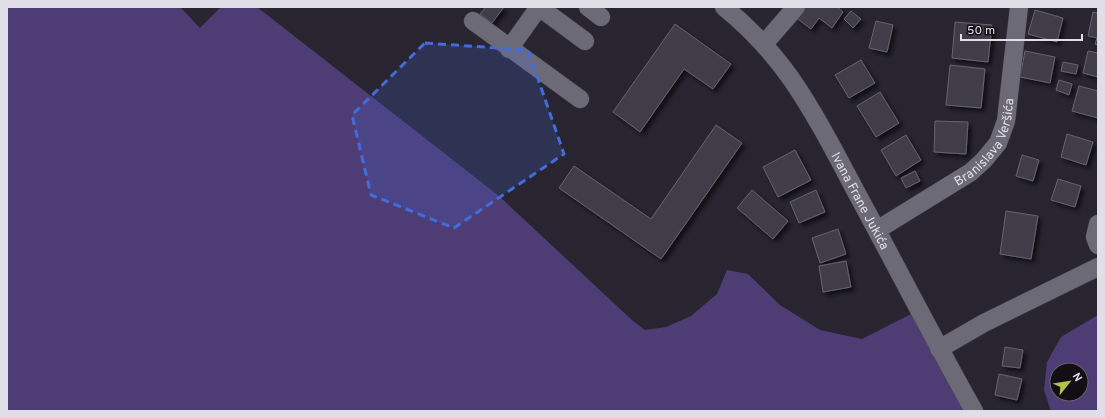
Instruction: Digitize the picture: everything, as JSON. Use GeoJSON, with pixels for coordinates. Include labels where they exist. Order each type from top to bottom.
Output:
{"type":"FeatureCollection","features":[{"type":"Feature","properties":{"kind":"street"},"geometry":{"type":"LineString","coordinates":[[509,49],[539,7],[585,41]]}},
{"type":"Feature","properties":{"kind":"street","name":"Ivana Frane Jukića"},"geometry":{"type":"LineString","coordinates":[[724,7],[736,16],[764,44],[791,79],[816,118],[877,230],[939,349],[974,411]]}},
{"type":"Feature","properties":{"kind":"street"},"geometry":{"type":"LineString","coordinates":[[764,44],[796,7]]}},
{"type":"Feature","properties":{"kind":"street","name":"Branislava Veršića"},"geometry":{"type":"LineString","coordinates":[[877,230],[971,172],[984,160],[998,143],[1006,121],[1019,7]]}},
{"type":"Feature","properties":{"kind":"street"},"geometry":{"type":"LineString","coordinates":[[473,21],[509,49],[580,99]]}},
{"type":"Feature","properties":{"kind":"street"},"geometry":{"type":"LineString","coordinates":[[1098,224],[1095,237],[1098,245]]}},
{"type":"Feature","properties":{"kind":"street"},"geometry":{"type":"LineString","coordinates":[[939,349],[984,324],[1098,267]]}},
{"type":"Feature","properties":{"kind":"highlighted area"},"geometry":{"type":"Polygon","coordinates":[[[425,43],[528,50],[564,154],[454,228],[371,195],[352,115],[425,43]]]}},
{"type":"Feature","properties":{"kind":"shaded area"},"geometry":{"type":"Polygon","coordinates":[[[7,7],[180,7],[200,28],[221,7],[257,7],[499,196],[633,321],[645,330],[666,327],[691,316],[717,294],[727,270],[748,274],[780,305],[820,330],[862,339],[919,310],[974,411],[7,411],[7,7]]]}},
{"type":"Feature","properties":{"kind":"shaded area"},"geometry":{"type":"Polygon","coordinates":[[[1098,315],[1098,411],[1051,411],[1044,390],[1047,362],[1061,337],[1098,315]]]}},
{"type":"Feature","properties":{"kind":"building"},"geometry":{"type":"Polygon","coordinates":[[[486,7],[504,7],[492,23],[480,14],[486,7]]]}},
{"type":"Feature","properties":{"kind":"building"},"geometry":{"type":"Polygon","coordinates":[[[803,7],[837,7],[843,12],[832,28],[819,18],[811,29],[795,17],[803,7]]]}},
{"type":"Feature","properties":{"kind":"building"},"geometry":{"type":"Polygon","coordinates":[[[1035,10],[1063,18],[1057,42],[1028,34],[1035,10]]]}},
{"type":"Feature","properties":{"kind":"building"},"geometry":{"type":"Polygon","coordinates":[[[851,11],[861,19],[853,28],[844,19],[851,11]]]}},
{"type":"Feature","properties":{"kind":"building"},"geometry":{"type":"Polygon","coordinates":[[[1093,12],[1098,13],[1098,45],[1095,44],[1097,38],[1088,36],[1093,12]]]}},
{"type":"Feature","properties":{"kind":"building"},"geometry":{"type":"Polygon","coordinates":[[[876,21],[893,25],[887,52],[869,48],[876,21]]]}},
{"type":"Feature","properties":{"kind":"building"},"geometry":{"type":"Polygon","coordinates":[[[955,22],[992,25],[988,62],[952,58],[955,22]]]}},
{"type":"Feature","properties":{"kind":"building"},"geometry":{"type":"Polygon","coordinates":[[[675,24],[731,64],[713,89],[684,69],[640,132],[613,112],[675,24]]]}},
{"type":"Feature","properties":{"kind":"building"},"geometry":{"type":"Polygon","coordinates":[[[1025,51],[1055,57],[1050,83],[1020,77],[1025,51]]]}},
{"type":"Feature","properties":{"kind":"building"},"geometry":{"type":"Polygon","coordinates":[[[1088,51],[1098,53],[1098,77],[1083,73],[1088,51]]]}},
{"type":"Feature","properties":{"kind":"building"},"geometry":{"type":"Polygon","coordinates":[[[861,60],[875,83],[849,98],[835,75],[861,60]]]}},
{"type":"Feature","properties":{"kind":"building"},"geometry":{"type":"Polygon","coordinates":[[[1063,62],[1078,65],[1076,74],[1061,71],[1063,62]]]}},
{"type":"Feature","properties":{"kind":"building"},"geometry":{"type":"Polygon","coordinates":[[[950,65],[985,69],[981,108],[946,105],[950,65]]]}},
{"type":"Feature","properties":{"kind":"building"},"geometry":{"type":"Polygon","coordinates":[[[1059,80],[1072,84],[1069,95],[1056,90],[1059,80]]]}},
{"type":"Feature","properties":{"kind":"building"},"geometry":{"type":"Polygon","coordinates":[[[1079,86],[1098,91],[1098,118],[1072,111],[1079,86]]]}},
{"type":"Feature","properties":{"kind":"building"},"geometry":{"type":"Polygon","coordinates":[[[880,92],[899,123],[876,137],[857,106],[880,92]]]}},
{"type":"Feature","properties":{"kind":"building"},"geometry":{"type":"Polygon","coordinates":[[[935,121],[968,122],[966,154],[934,152],[935,121]]]}},
{"type":"Feature","properties":{"kind":"building"},"geometry":{"type":"Polygon","coordinates":[[[716,125],[742,143],[661,259],[559,188],[574,166],[651,219],[716,125]]]}},
{"type":"Feature","properties":{"kind":"building"},"geometry":{"type":"Polygon","coordinates":[[[1067,134],[1093,142],[1086,165],[1061,157],[1067,134]]]}},
{"type":"Feature","properties":{"kind":"building"},"geometry":{"type":"Polygon","coordinates":[[[906,135],[921,160],[896,176],[881,150],[906,135]]]}},
{"type":"Feature","properties":{"kind":"building"},"geometry":{"type":"Polygon","coordinates":[[[795,150],[811,180],[778,197],[763,167],[795,150]]]}},
{"type":"Feature","properties":{"kind":"building"},"geometry":{"type":"Polygon","coordinates":[[[1022,155],[1039,160],[1033,181],[1016,176],[1022,155]]]}},
{"type":"Feature","properties":{"kind":"building"},"geometry":{"type":"Polygon","coordinates":[[[915,171],[920,181],[906,188],[901,178],[915,171]]]}},
{"type":"Feature","properties":{"kind":"building"},"geometry":{"type":"Polygon","coordinates":[[[1058,179],[1081,186],[1075,207],[1051,200],[1058,179]]]}},
{"type":"Feature","properties":{"kind":"building"},"geometry":{"type":"Polygon","coordinates":[[[752,190],[788,221],[773,239],[737,208],[752,190]]]}},
{"type":"Feature","properties":{"kind":"building"},"geometry":{"type":"Polygon","coordinates":[[[816,190],[825,212],[799,223],[790,202],[816,190]]]}},
{"type":"Feature","properties":{"kind":"building"},"geometry":{"type":"Polygon","coordinates":[[[1006,211],[1038,216],[1031,259],[1000,254],[1006,211]]]}},
{"type":"Feature","properties":{"kind":"building"},"geometry":{"type":"Polygon","coordinates":[[[838,229],[846,254],[820,263],[812,238],[838,229]]]}},
{"type":"Feature","properties":{"kind":"building"},"geometry":{"type":"Polygon","coordinates":[[[846,261],[851,287],[823,292],[819,266],[846,261]]]}},
{"type":"Feature","properties":{"kind":"building"},"geometry":{"type":"Polygon","coordinates":[[[1005,347],[1023,350],[1020,368],[1002,366],[1005,347]]]}},
{"type":"Feature","properties":{"kind":"building"},"geometry":{"type":"Polygon","coordinates":[[[999,374],[1022,379],[1017,400],[995,395],[999,374]]]}}]}
